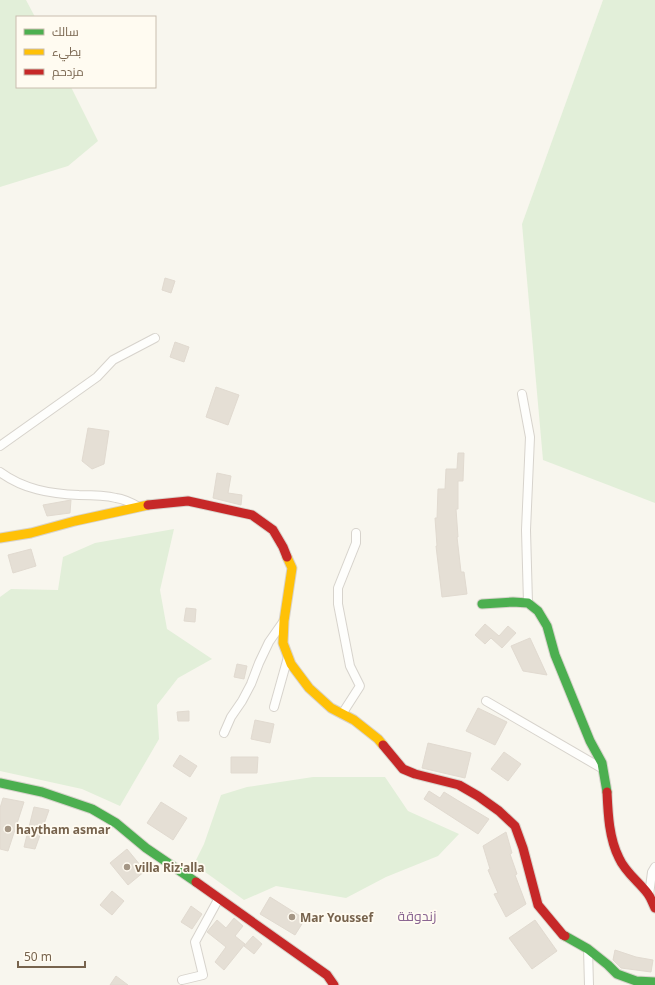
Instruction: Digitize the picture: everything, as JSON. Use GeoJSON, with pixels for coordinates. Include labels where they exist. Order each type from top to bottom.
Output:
{"type":"FeatureCollection","features":[{"type":"Feature","properties":{"kind":"street"},"geometry":{"type":"LineString","coordinates":[[0,446],[97,377],[113,360],[155,338]]}},
{"type":"Feature","properties":{"kind":"street"},"geometry":{"type":"LineString","coordinates":[[522,394],[530,437],[526,530],[528,603]]}},
{"type":"Feature","properties":{"kind":"street"},"geometry":{"type":"LineString","coordinates":[[0,472],[18,483],[46,492],[100,495],[116,498],[139,507]]}},
{"type":"Feature","properties":{"kind":"street"},"geometry":{"type":"LineString","coordinates":[[0,538],[31,533],[75,521],[155,504],[188,501],[252,515],[273,530],[283,547],[292,568],[284,622],[283,644],[290,664],[309,688],[331,708],[354,720],[378,739],[403,769],[415,774],[459,785],[500,811],[515,826],[523,848],[538,905],[563,935],[588,949],[617,974],[636,981],[655,982]]}},
{"type":"Feature","properties":{"kind":"street"},"geometry":{"type":"LineString","coordinates":[[342,714],[360,686],[350,666],[338,604],[338,588],[356,543],[356,533]]}},
{"type":"Feature","properties":{"kind":"street"},"geometry":{"type":"LineString","coordinates":[[482,604],[513,602],[528,603],[538,611],[547,626],[555,655],[577,710],[590,741],[602,763],[612,838],[619,859],[649,895],[655,908]]}},
{"type":"Feature","properties":{"kind":"street"},"geometry":{"type":"LineString","coordinates":[[224,732],[231,717],[251,684],[269,642],[284,622]]}},
{"type":"Feature","properties":{"kind":"street"},"geometry":{"type":"LineString","coordinates":[[274,707],[288,657]]}},
{"type":"Feature","properties":{"kind":"street"},"geometry":{"type":"LineString","coordinates":[[486,701],[603,769]]}},
{"type":"Feature","properties":{"kind":"street"},"geometry":{"type":"LineString","coordinates":[[0,783],[42,792],[92,809],[116,823],[146,848],[327,975],[334,985]]}},
{"type":"Feature","properties":{"kind":"street"},"geometry":{"type":"LineString","coordinates":[[649,895],[652,872],[655,866]]}},
{"type":"Feature","properties":{"kind":"street"},"geometry":{"type":"LineString","coordinates":[[182,980],[203,974],[195,942],[219,898]]}},
{"type":"Feature","properties":{"kind":"street"},"geometry":{"type":"LineString","coordinates":[[588,949],[588,985]]}},
{"type":"Feature","properties":{"kind":"green space"},"geometry":{"type":"Polygon","coordinates":[[[0,0],[26,0],[34,16],[16,16],[16,88],[72,88],[98,141],[68,166],[0,187],[0,0]]]}},
{"type":"Feature","properties":{"kind":"green space"},"geometry":{"type":"Polygon","coordinates":[[[603,0],[655,0],[655,503],[543,460],[522,224],[603,0]]]}},
{"type":"Feature","properties":{"kind":"green space"},"geometry":{"type":"Polygon","coordinates":[[[174,529],[160,590],[167,629],[212,659],[178,678],[157,705],[159,739],[120,806],[82,789],[0,771],[0,597],[11,589],[58,590],[63,557],[95,543],[174,529]]]}},
{"type":"Feature","properties":{"kind":"green space"},"geometry":{"type":"Polygon","coordinates":[[[313,777],[385,777],[408,811],[459,834],[438,856],[386,877],[346,898],[276,886],[244,900],[194,864],[204,844],[221,795],[247,787],[313,777]]]}},
{"type":"Feature","properties":{"kind":"building"},"geometry":{"type":"Polygon","coordinates":[[[165,278],[175,281],[171,293],[162,290],[165,278]]]}},
{"type":"Feature","properties":{"kind":"building"},"geometry":{"type":"Polygon","coordinates":[[[175,342],[189,347],[184,362],[170,357],[175,342]]]}},
{"type":"Feature","properties":{"kind":"building"},"geometry":{"type":"Polygon","coordinates":[[[216,387],[239,395],[228,425],[206,417],[216,387]]]}},
{"type":"Feature","properties":{"kind":"building"},"geometry":{"type":"Polygon","coordinates":[[[88,428],[109,431],[104,464],[92,469],[82,461],[88,428]]]}},
{"type":"Feature","properties":{"kind":"building"},"geometry":{"type":"Polygon","coordinates":[[[458,453],[464,453],[463,481],[458,481],[458,509],[456,509],[457,537],[461,572],[464,572],[467,594],[442,597],[436,546],[435,518],[437,518],[438,489],[445,489],[446,469],[457,469],[458,453]]]}},
{"type":"Feature","properties":{"kind":"building"},"geometry":{"type":"Polygon","coordinates":[[[217,473],[231,476],[228,493],[242,495],[241,505],[213,498],[217,473]]]}},
{"type":"Feature","properties":{"kind":"building"},"geometry":{"type":"Polygon","coordinates":[[[71,500],[70,513],[47,516],[43,505],[71,500]]]}},
{"type":"Feature","properties":{"kind":"building"},"geometry":{"type":"Polygon","coordinates":[[[31,549],[36,566],[13,573],[8,555],[31,549]]]}},
{"type":"Feature","properties":{"kind":"building"},"geometry":{"type":"Polygon","coordinates":[[[186,608],[196,609],[195,622],[184,621],[186,608]]]}},
{"type":"Feature","properties":{"kind":"building"},"geometry":{"type":"Polygon","coordinates":[[[485,624],[499,636],[508,626],[516,633],[502,648],[491,638],[485,644],[475,635],[485,624]]]}},
{"type":"Feature","properties":{"kind":"building"},"geometry":{"type":"Polygon","coordinates":[[[530,638],[547,675],[523,671],[511,646],[530,638]]]}},
{"type":"Feature","properties":{"kind":"building"},"geometry":{"type":"Polygon","coordinates":[[[237,664],[247,666],[244,679],[234,677],[237,664]]]}},
{"type":"Feature","properties":{"kind":"building"},"geometry":{"type":"Polygon","coordinates":[[[478,708],[507,722],[495,745],[466,731],[478,708]]]}},
{"type":"Feature","properties":{"kind":"building"},"geometry":{"type":"Polygon","coordinates":[[[189,711],[189,721],[178,721],[177,712],[189,711]]]}},
{"type":"Feature","properties":{"kind":"building"},"geometry":{"type":"Polygon","coordinates":[[[255,720],[274,724],[270,743],[251,739],[255,720]]]}},
{"type":"Feature","properties":{"kind":"building"},"geometry":{"type":"Polygon","coordinates":[[[428,743],[471,753],[465,778],[422,768],[428,743]]]}},
{"type":"Feature","properties":{"kind":"building"},"geometry":{"type":"Polygon","coordinates":[[[504,752],[521,764],[508,781],[491,769],[504,752]]]}},
{"type":"Feature","properties":{"kind":"building"},"geometry":{"type":"Polygon","coordinates":[[[180,755],[197,766],[190,777],[173,766],[180,755]]]}},
{"type":"Feature","properties":{"kind":"building"},"geometry":{"type":"Polygon","coordinates":[[[231,757],[258,757],[257,773],[231,773],[231,757]]]}},
{"type":"Feature","properties":{"kind":"building"},"geometry":{"type":"Polygon","coordinates":[[[429,791],[440,798],[444,792],[489,819],[478,834],[424,799],[429,791]]]}},
{"type":"Feature","properties":{"kind":"building","name":"haytham asmar"},"geometry":{"type":"Polygon","coordinates":[[[3,798],[24,802],[8,851],[0,849],[0,808],[3,798]]]}},
{"type":"Feature","properties":{"kind":"building"},"geometry":{"type":"Polygon","coordinates":[[[161,802],[187,818],[173,840],[147,823],[161,802]]]}},
{"type":"Feature","properties":{"kind":"building"},"geometry":{"type":"Polygon","coordinates":[[[34,807],[49,810],[35,849],[24,847],[34,807]]]}},
{"type":"Feature","properties":{"kind":"building"},"geometry":{"type":"Polygon","coordinates":[[[506,832],[512,853],[510,854],[517,874],[515,875],[526,904],[506,917],[494,894],[498,893],[488,870],[490,869],[483,846],[506,832]]]}},
{"type":"Feature","properties":{"kind":"building","name":"villa Riz'alla"},"geometry":{"type":"Polygon","coordinates":[[[127,849],[145,871],[128,885],[110,863],[127,849]]]}},
{"type":"Feature","properties":{"kind":"building"},"geometry":{"type":"Polygon","coordinates":[[[112,891],[124,901],[112,915],[100,905],[112,891]]]}},
{"type":"Feature","properties":{"kind":"building"},"geometry":{"type":"Polygon","coordinates":[[[270,897],[305,919],[295,935],[260,914],[270,897]]]}},
{"type":"Feature","properties":{"kind":"building"},"geometry":{"type":"Polygon","coordinates":[[[191,906],[202,914],[192,929],[181,922],[191,906]]]}},
{"type":"Feature","properties":{"kind":"building"},"geometry":{"type":"Polygon","coordinates":[[[234,918],[243,926],[235,936],[245,944],[224,970],[215,962],[226,947],[207,932],[217,920],[226,928],[234,918]]]}},
{"type":"Feature","properties":{"kind":"building"},"geometry":{"type":"Polygon","coordinates":[[[535,920],[557,951],[532,969],[509,938],[535,920]]]}},
{"type":"Feature","properties":{"kind":"building"},"geometry":{"type":"Polygon","coordinates":[[[253,936],[262,944],[254,954],[244,946],[253,936]]]}},
{"type":"Feature","properties":{"kind":"building"},"geometry":{"type":"Polygon","coordinates":[[[615,950],[636,957],[653,960],[651,972],[621,968],[613,960],[615,950]]]}},
{"type":"Feature","properties":{"kind":"building"},"geometry":{"type":"Polygon","coordinates":[[[116,976],[128,985],[110,985],[116,976]]]}},
{"type":"Feature","properties":{"kind":"traffic: fast"},"geometry":{"type":"LineString","coordinates":[[482,604],[513,602],[528,603],[538,611],[547,626],[555,655],[590,741],[602,763],[607,792]]}},
{"type":"Feature","properties":{"kind":"traffic: fast"},"geometry":{"type":"LineString","coordinates":[[0,783],[42,792],[92,809],[116,823],[146,848],[196,882]]}},
{"type":"Feature","properties":{"kind":"traffic: fast"},"geometry":{"type":"LineString","coordinates":[[565,936],[588,949],[617,974],[636,981],[655,982]]}},
{"type":"Feature","properties":{"kind":"traffic: slow"},"geometry":{"type":"LineString","coordinates":[[0,538],[31,533],[75,521],[148,505]]}},
{"type":"Feature","properties":{"kind":"traffic: slow"},"geometry":{"type":"LineString","coordinates":[[287,557],[292,568],[284,621],[283,643],[291,664],[309,688],[331,708],[354,720],[378,739],[383,745]]}},
{"type":"Feature","properties":{"kind":"traffic: jam"},"geometry":{"type":"LineString","coordinates":[[148,505],[188,501],[252,515],[273,530],[287,557]]}},
{"type":"Feature","properties":{"kind":"traffic: jam"},"geometry":{"type":"LineString","coordinates":[[383,745],[403,769],[415,774],[459,785],[499,811],[515,826],[523,848],[538,905],[565,936]]}},
{"type":"Feature","properties":{"kind":"traffic: jam"},"geometry":{"type":"LineString","coordinates":[[607,792],[610,826],[616,850],[625,868],[648,894],[655,908]]}},
{"type":"Feature","properties":{"kind":"traffic: jam"},"geometry":{"type":"LineString","coordinates":[[196,882],[327,975],[334,985]]}},
{"type":"Feature","properties":{"kind":"place","name":"haytham asmar"},"geometry":{"type":"Point","coordinates":[8,829]}},
{"type":"Feature","properties":{"kind":"place","name":"villa Riz'alla"},"geometry":{"type":"Point","coordinates":[127,867]}},
{"type":"Feature","properties":{"kind":"place","name":"Mar Youssef"},"geometry":{"type":"Point","coordinates":[292,917]}},
{"type":"Feature","properties":{"kind":"district","name":"زندوقة"},"geometry":{"type":"Point","coordinates":[417,915]}}]}
